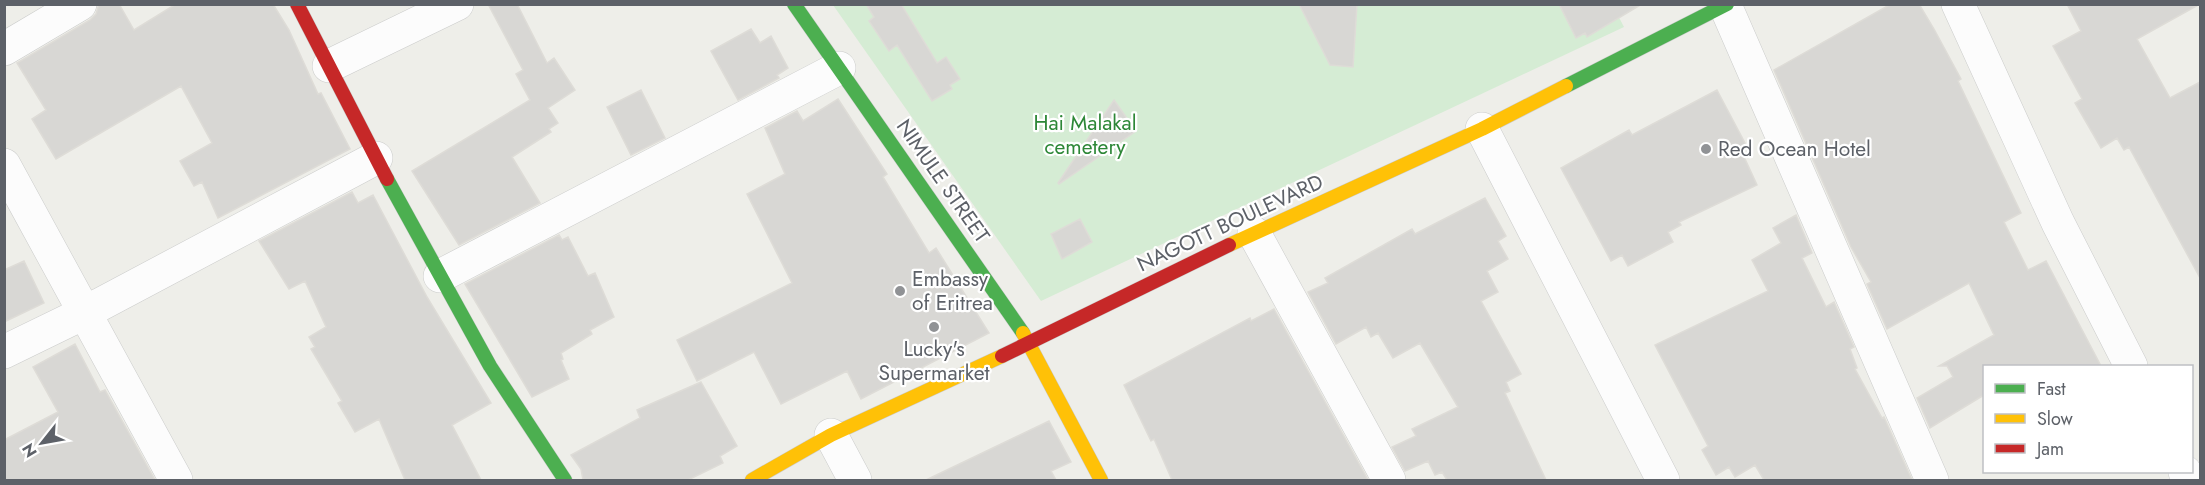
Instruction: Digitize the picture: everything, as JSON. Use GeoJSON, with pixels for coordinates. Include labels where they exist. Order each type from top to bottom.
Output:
{"type":"FeatureCollection","features":[{"type":"Feature","properties":{"kind":"street"},"geometry":{"type":"LineString","coordinates":[[4,49],[80,4]]}},
{"type":"Feature","properties":{"kind":"street"},"geometry":{"type":"LineString","coordinates":[[297,4],[440,276],[527,427],[565,480]]}},
{"type":"Feature","properties":{"kind":"street"},"geometry":{"type":"LineString","coordinates":[[328,66],[457,4]]}},
{"type":"Feature","properties":{"kind":"street","name":"NIMULE STREET"},"geometry":{"type":"LineString","coordinates":[[794,4],[1030,343],[1101,480]]}},
{"type":"Feature","properties":{"kind":"street"},"geometry":{"type":"LineString","coordinates":[[1958,4],[2058,223],[2130,365]]}},
{"type":"Feature","properties":{"kind":"street"},"geometry":{"type":"LineString","coordinates":[[1726,5],[1932,480]]}},
{"type":"Feature","properties":{"kind":"street","name":"NAGOTT BOULEVARD"},"geometry":{"type":"LineString","coordinates":[[752,480],[831,435],[1030,343],[1254,233],[1482,129],[1726,5]]}},
{"type":"Feature","properties":{"kind":"street"},"geometry":{"type":"LineString","coordinates":[[440,276],[839,68]]}},
{"type":"Feature","properties":{"kind":"street"},"geometry":{"type":"LineString","coordinates":[[1482,129],[1663,480]]}},
{"type":"Feature","properties":{"kind":"street"},"geometry":{"type":"LineString","coordinates":[[4,352],[86,312],[376,158]]}},
{"type":"Feature","properties":{"kind":"street"},"geometry":{"type":"LineString","coordinates":[[4,165],[176,480]]}},
{"type":"Feature","properties":{"kind":"street"},"geometry":{"type":"LineString","coordinates":[[1254,233],[1389,480]]}},
{"type":"Feature","properties":{"kind":"street"},"geometry":{"type":"LineString","coordinates":[[831,435],[855,480]]}},
{"type":"Feature","properties":{"kind":"green space","name":"Hai Malakal cemetery"},"geometry":{"type":"Polygon","coordinates":[[[1612,4],[1624,27],[1041,301],[833,5],[1612,4]]]}},
{"type":"Feature","properties":{"kind":"building"},"geometry":{"type":"Polygon","coordinates":[[[99,4],[119,4],[134,30],[176,4],[273,4],[289,30],[318,94],[321,93],[350,149],[218,218],[202,182],[194,186],[180,161],[212,143],[181,86],[56,159],[32,119],[46,110],[17,63],[90,20],[96,14],[99,4]]]}},
{"type":"Feature","properties":{"kind":"building"},"geometry":{"type":"Polygon","coordinates":[[[488,4],[517,4],[547,63],[554,58],[575,90],[548,108],[558,123],[549,129],[551,132],[512,157],[540,203],[459,245],[412,171],[530,100],[516,74],[523,70],[488,4]]]}},
{"type":"Feature","properties":{"kind":"building"},"geometry":{"type":"Polygon","coordinates":[[[866,4],[901,4],[937,63],[946,57],[960,79],[950,85],[952,89],[932,101],[897,45],[889,51],[869,21],[874,17],[866,4]]]}},
{"type":"Feature","properties":{"kind":"building"},"geometry":{"type":"Polygon","coordinates":[[[1299,4],[1357,4],[1353,67],[1330,65],[1299,4]]]}},
{"type":"Feature","properties":{"kind":"building"},"geometry":{"type":"Polygon","coordinates":[[[1559,4],[1642,4],[1587,37],[1585,33],[1576,38],[1559,4]]]}},
{"type":"Feature","properties":{"kind":"building"},"geometry":{"type":"Polygon","coordinates":[[[1891,4],[1919,4],[1961,79],[1958,81],[2021,213],[2004,222],[2028,270],[2046,261],[2100,365],[1983,365],[1983,396],[1930,428],[1917,398],[1953,377],[1947,366],[1939,366],[1994,335],[1969,283],[1887,329],[1867,284],[1871,282],[1851,247],[1774,70],[1891,4]]]}},
{"type":"Feature","properties":{"kind":"building"},"geometry":{"type":"Polygon","coordinates":[[[2067,4],[2200,4],[2137,39],[2170,98],[2200,82],[2200,278],[2129,147],[2124,150],[2117,138],[2101,148],[2075,103],[2082,99],[2053,46],[2081,31],[2067,4]]]}},
{"type":"Feature","properties":{"kind":"building"},"geometry":{"type":"Polygon","coordinates":[[[751,29],[760,43],[771,36],[788,68],[777,75],[779,78],[738,100],[711,51],[751,29]]]}},
{"type":"Feature","properties":{"kind":"building"},"geometry":{"type":"Polygon","coordinates":[[[641,90],[665,138],[631,155],[607,107],[641,90]]]}},
{"type":"Feature","properties":{"kind":"building"},"geometry":{"type":"Polygon","coordinates":[[[1717,90],[1746,145],[1740,148],[1757,185],[1679,222],[1681,225],[1668,232],[1673,242],[1628,266],[1622,255],[1611,261],[1561,168],[1629,130],[1632,135],[1717,90]]]}},
{"type":"Feature","properties":{"kind":"building"},"geometry":{"type":"Polygon","coordinates":[[[838,99],[887,174],[883,177],[929,253],[936,248],[989,333],[861,399],[847,371],[781,404],[754,352],[697,381],[677,340],[792,283],[747,194],[785,174],[765,128],[797,111],[803,121],[838,99]]]}},
{"type":"Feature","properties":{"kind":"building"},"geometry":{"type":"Polygon","coordinates":[[[1114,100],[1136,131],[1059,184],[1058,183],[1114,100]]]}},
{"type":"Feature","properties":{"kind":"building"},"geometry":{"type":"Polygon","coordinates":[[[352,192],[358,203],[373,195],[427,297],[491,403],[452,425],[481,480],[405,480],[379,419],[355,432],[338,403],[342,401],[311,349],[315,347],[309,337],[326,327],[305,281],[289,289],[259,241],[352,192]]]}},
{"type":"Feature","properties":{"kind":"building"},"geometry":{"type":"Polygon","coordinates":[[[1485,198],[1506,236],[1498,241],[1508,259],[1487,271],[1498,292],[1481,301],[1521,374],[1506,382],[1510,391],[1505,393],[1546,480],[1447,480],[1442,472],[1435,475],[1428,461],[1405,471],[1392,447],[1416,436],[1412,429],[1458,407],[1420,343],[1393,358],[1378,333],[1371,337],[1366,327],[1336,344],[1308,292],[1328,283],[1325,278],[1412,229],[1415,234],[1485,198]]]}},
{"type":"Feature","properties":{"kind":"building"},"geometry":{"type":"Polygon","coordinates":[[[1796,215],[1812,253],[1802,258],[1826,307],[1834,302],[1854,347],[1850,349],[1857,368],[1855,369],[1882,418],[1884,417],[1912,480],[1764,480],[1755,465],[1735,477],[1729,467],[1716,475],[1702,450],[1708,446],[1655,345],[1768,291],[1752,260],[1781,243],[1773,228],[1796,215]]]}},
{"type":"Feature","properties":{"kind":"building"},"geometry":{"type":"Polygon","coordinates":[[[1080,219],[1092,242],[1062,259],[1051,234],[1080,219]]]}},
{"type":"Feature","properties":{"kind":"building"},"geometry":{"type":"Polygon","coordinates":[[[559,235],[562,240],[568,237],[588,276],[595,273],[614,317],[590,330],[592,334],[561,353],[563,359],[561,360],[569,379],[532,397],[465,284],[559,235]]]}},
{"type":"Feature","properties":{"kind":"building"},"geometry":{"type":"Polygon","coordinates":[[[24,261],[44,303],[4,322],[4,270],[24,261]]]}},
{"type":"Feature","properties":{"kind":"building"},"geometry":{"type":"Polygon","coordinates":[[[1274,309],[1368,480],[1172,480],[1154,439],[1151,441],[1124,385],[1250,318],[1251,321],[1274,309]]]}},
{"type":"Feature","properties":{"kind":"building"},"geometry":{"type":"Polygon","coordinates":[[[75,344],[100,392],[105,390],[155,480],[4,480],[4,440],[58,412],[33,367],[75,344]]]}},
{"type":"Feature","properties":{"kind":"building"},"geometry":{"type":"Polygon","coordinates":[[[701,382],[737,446],[720,456],[723,463],[688,480],[583,480],[581,469],[571,455],[640,418],[637,410],[701,382]]]}},
{"type":"Feature","properties":{"kind":"building"},"geometry":{"type":"Polygon","coordinates":[[[1049,421],[1071,462],[1051,471],[1056,480],[926,480],[1049,421]]]}},
{"type":"Feature","properties":{"kind":"traffic: fast"},"geometry":{"type":"LineString","coordinates":[[794,4],[1023,333]]}},
{"type":"Feature","properties":{"kind":"traffic: fast"},"geometry":{"type":"LineString","coordinates":[[1566,86],[1727,4]]}},
{"type":"Feature","properties":{"kind":"traffic: fast"},"geometry":{"type":"LineString","coordinates":[[387,179],[490,366],[565,480]]}},
{"type":"Feature","properties":{"kind":"traffic: slow"},"geometry":{"type":"LineString","coordinates":[[1229,245],[1482,129],[1566,86]]}},
{"type":"Feature","properties":{"kind":"traffic: slow"},"geometry":{"type":"LineString","coordinates":[[1023,333],[1101,480]]}},
{"type":"Feature","properties":{"kind":"traffic: slow"},"geometry":{"type":"LineString","coordinates":[[752,480],[831,435],[1002,356]]}},
{"type":"Feature","properties":{"kind":"traffic: jam"},"geometry":{"type":"LineString","coordinates":[[297,4],[387,179]]}},
{"type":"Feature","properties":{"kind":"traffic: jam"},"geometry":{"type":"LineString","coordinates":[[1002,356],[1229,245]]}},
{"type":"Feature","properties":{"kind":"place","name":"Red Ocean Hotel"},"geometry":{"type":"Point","coordinates":[1706,149]}},
{"type":"Feature","properties":{"kind":"place","name":"Embassy of Eritrea"},"geometry":{"type":"Point","coordinates":[900,291]}},
{"type":"Feature","properties":{"kind":"place","name":"Lucky's Supermarket"},"geometry":{"type":"Point","coordinates":[934,327]}}]}
